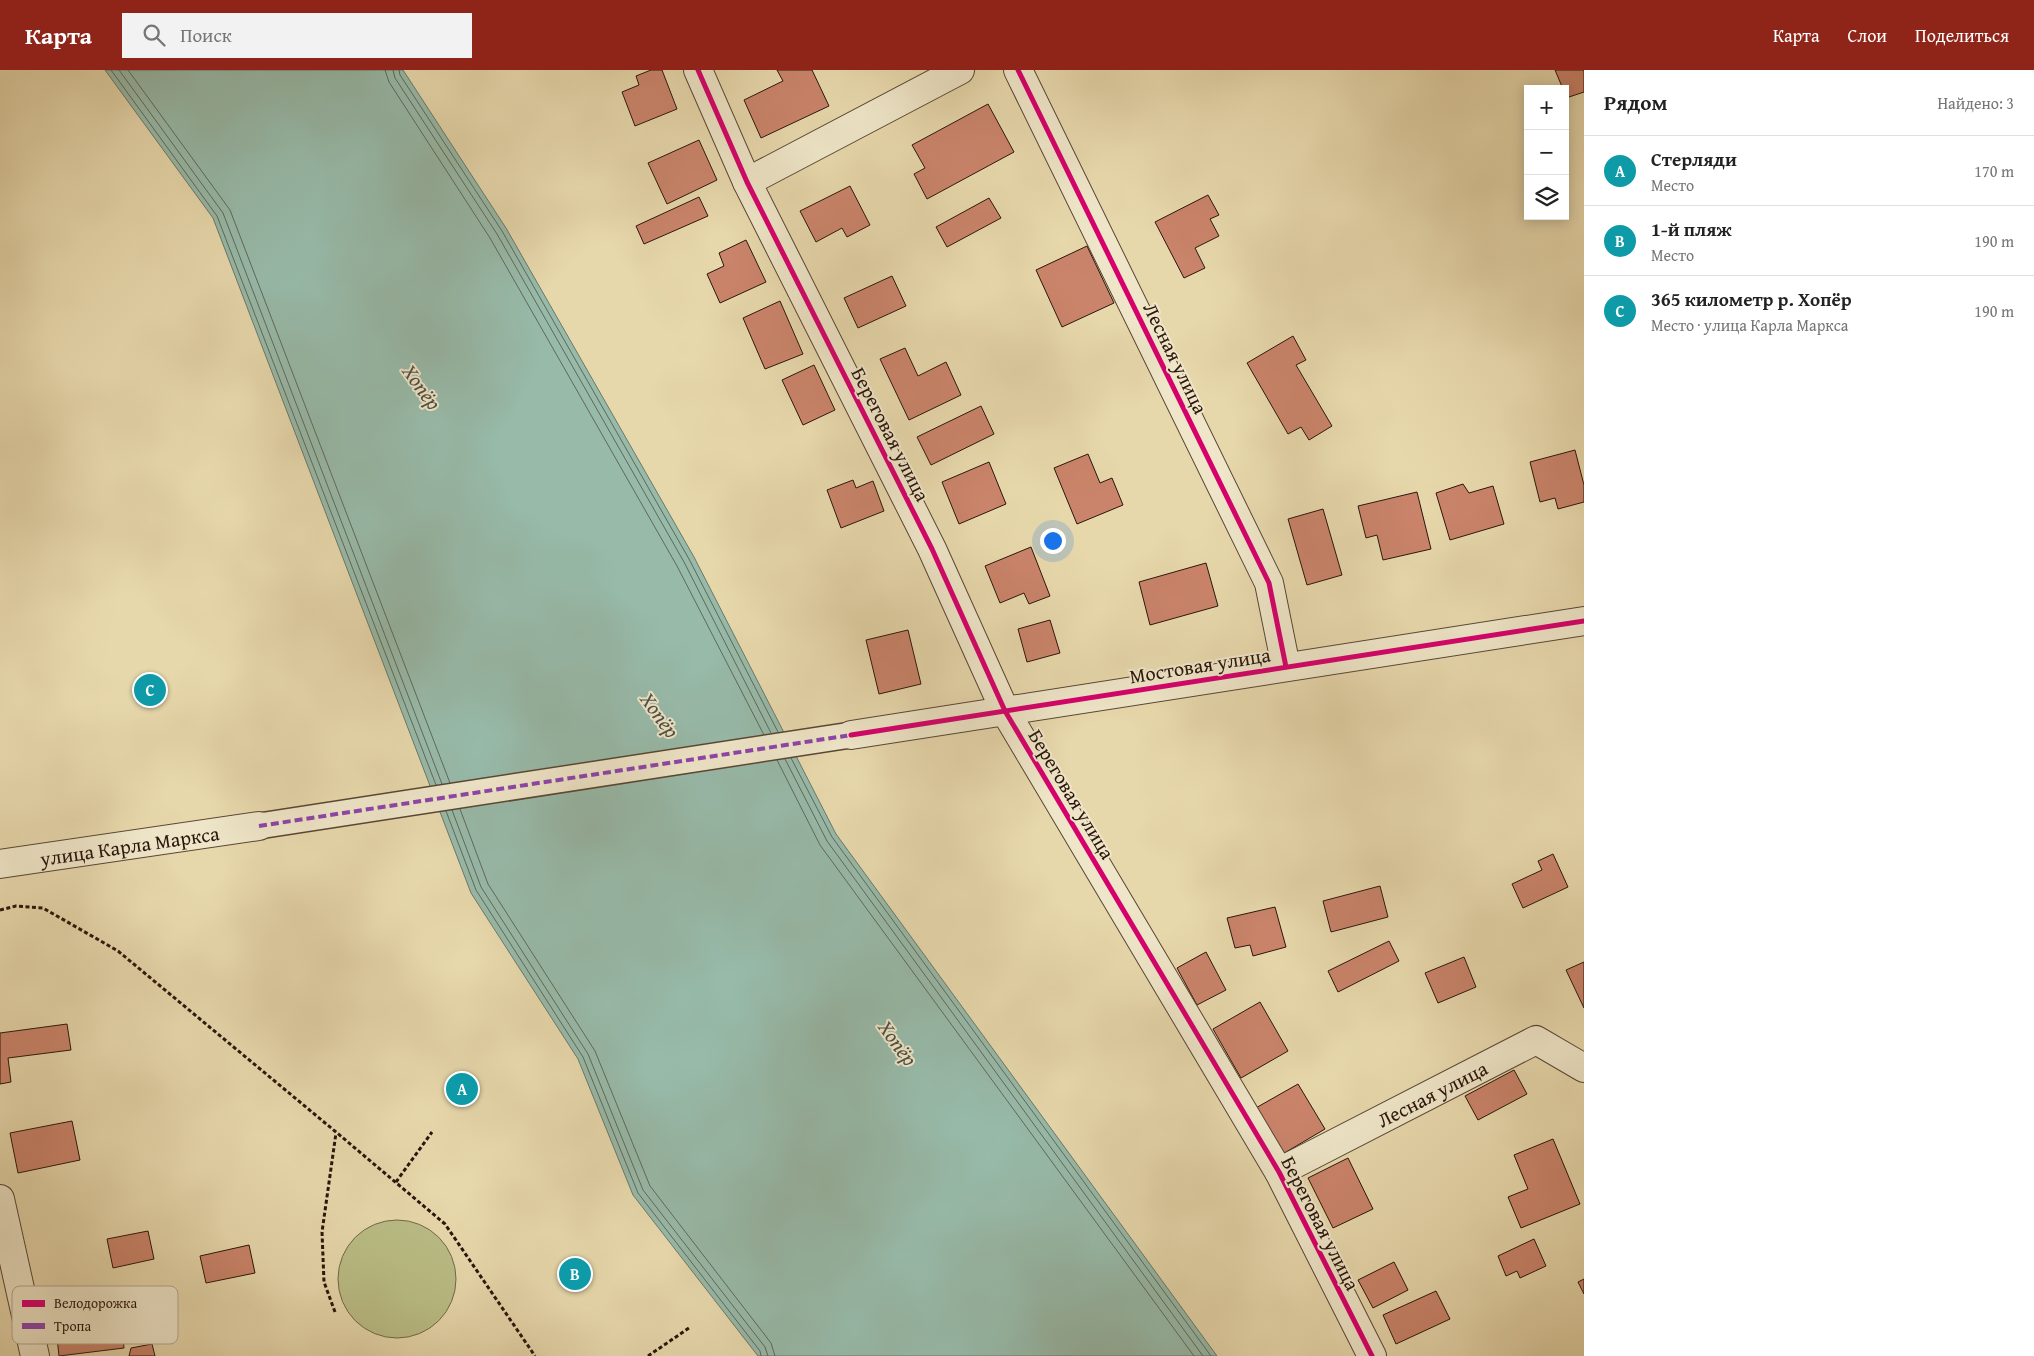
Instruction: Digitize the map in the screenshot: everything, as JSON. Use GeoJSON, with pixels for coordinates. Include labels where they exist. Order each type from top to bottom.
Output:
{"type":"FeatureCollection","features":[{"type":"Feature","properties":{"kind":"street","name":"Береговая улица"},"geometry":{"type":"LineString","coordinates":[[698,70],[746,182],[932,549],[1005,711],[1279,1172],[1372,1356]]}},
{"type":"Feature","properties":{"kind":"street"},"geometry":{"type":"LineString","coordinates":[[746,182],[960,70]]}},
{"type":"Feature","properties":{"kind":"street","name":"Лесная улица"},"geometry":{"type":"LineString","coordinates":[[1018,70],[1269,583],[1286,667]]}},
{"type":"Feature","properties":{"kind":"street","name":"Мостовая улица"},"geometry":{"type":"LineString","coordinates":[[851,735],[1584,621]]}},
{"type":"Feature","properties":{"kind":"street"},"geometry":{"type":"LineString","coordinates":[[259,826],[851,735]]}},
{"type":"Feature","properties":{"kind":"street","name":"улица Карла Маркса"},"geometry":{"type":"LineString","coordinates":[[0,864],[259,826]]}},
{"type":"Feature","properties":{"kind":"street","name":"Лесная улица"},"geometry":{"type":"LineString","coordinates":[[1279,1172],[1536,1040],[1584,1068]]}},
{"type":"Feature","properties":{"kind":"street"},"geometry":{"type":"LineString","coordinates":[[0,1199],[19,1286]]}},
{"type":"Feature","properties":{"kind":"path"},"geometry":{"type":"LineString","coordinates":[[0,910],[16,906],[42,908],[118,951],[396,1182],[445,1224],[535,1356]]}},
{"type":"Feature","properties":{"kind":"path"},"geometry":{"type":"LineString","coordinates":[[335,1312],[324,1282],[322,1232],[336,1132]]}},
{"type":"Feature","properties":{"kind":"path"},"geometry":{"type":"LineString","coordinates":[[396,1182],[432,1132]]}},
{"type":"Feature","properties":{"kind":"path"},"geometry":{"type":"LineString","coordinates":[[648,1356],[689,1328]]}},
{"type":"Feature","properties":{"kind":"green space"},"geometry":{"type":"Polygon","coordinates":[[[397,1220],[420,1224],[439,1237],[452,1256],[456,1279],[452,1302],[439,1321],[420,1334],[397,1338],[374,1334],[355,1321],[342,1302],[338,1279],[342,1256],[355,1237],[374,1224],[397,1220]]]}},
{"type":"Feature","properties":{"kind":"water","name":"Хопёр"},"geometry":{"type":"Polygon","coordinates":[[[105,70],[403,70],[506,228],[694,557],[836,834],[1217,1356],[758,1356],[633,1195],[578,1059],[471,893],[213,218],[105,70]]]}},
{"type":"Feature","properties":{"kind":"building"},"geometry":{"type":"Polygon","coordinates":[[[651,70],[662,70],[677,109],[635,126],[622,92],[639,85],[636,76],[651,70]]]}},
{"type":"Feature","properties":{"kind":"building"},"geometry":{"type":"Polygon","coordinates":[[[777,70],[812,70],[829,106],[761,138],[744,100],[783,81],[777,70]]]}},
{"type":"Feature","properties":{"kind":"building"},"geometry":{"type":"Polygon","coordinates":[[[1555,70],[1584,70],[1584,92],[1569,97],[1569,85],[1561,85],[1555,70]]]}},
{"type":"Feature","properties":{"kind":"building"},"geometry":{"type":"Polygon","coordinates":[[[988,104],[1014,152],[927,199],[914,174],[925,168],[912,145],[988,104]]]}},
{"type":"Feature","properties":{"kind":"building"},"geometry":{"type":"Polygon","coordinates":[[[699,140],[717,180],[667,204],[648,163],[699,140]]]}},
{"type":"Feature","properties":{"kind":"building"},"geometry":{"type":"Polygon","coordinates":[[[850,186],[870,225],[847,237],[842,228],[816,242],[800,211],[850,186]]]}},
{"type":"Feature","properties":{"kind":"building"},"geometry":{"type":"Polygon","coordinates":[[[1208,195],[1219,215],[1210,219],[1219,236],[1195,248],[1205,268],[1184,278],[1155,222],[1208,195]]]}},
{"type":"Feature","properties":{"kind":"building"},"geometry":{"type":"Polygon","coordinates":[[[699,197],[708,216],[644,244],[636,226],[699,197]]]}},
{"type":"Feature","properties":{"kind":"building"},"geometry":{"type":"Polygon","coordinates":[[[989,198],[1001,218],[947,247],[936,227],[989,198]]]}},
{"type":"Feature","properties":{"kind":"building"},"geometry":{"type":"Polygon","coordinates":[[[746,240],[766,282],[720,303],[707,274],[724,266],[719,253],[746,240]]]}},
{"type":"Feature","properties":{"kind":"building"},"geometry":{"type":"Polygon","coordinates":[[[1087,246],[1114,303],[1062,327],[1036,270],[1087,246]]]}},
{"type":"Feature","properties":{"kind":"building"},"geometry":{"type":"Polygon","coordinates":[[[892,276],[906,306],[858,328],[844,298],[892,276]]]}},
{"type":"Feature","properties":{"kind":"building"},"geometry":{"type":"Polygon","coordinates":[[[780,301],[803,354],[765,369],[743,318],[780,301]]]}},
{"type":"Feature","properties":{"kind":"building"},"geometry":{"type":"Polygon","coordinates":[[[1293,336],[1306,360],[1296,365],[1332,426],[1309,440],[1301,427],[1288,434],[1247,363],[1293,336]]]}},
{"type":"Feature","properties":{"kind":"building"},"geometry":{"type":"Polygon","coordinates":[[[905,348],[918,376],[946,362],[961,395],[909,420],[880,359],[905,348]]]}},
{"type":"Feature","properties":{"kind":"building"},"geometry":{"type":"Polygon","coordinates":[[[814,365],[835,410],[803,425],[782,380],[814,365]]]}},
{"type":"Feature","properties":{"kind":"building"},"geometry":{"type":"Polygon","coordinates":[[[981,406],[994,434],[931,465],[917,437],[981,406]]]}},
{"type":"Feature","properties":{"kind":"building"},"geometry":{"type":"Polygon","coordinates":[[[1575,450],[1584,485],[1584,502],[1558,509],[1555,498],[1540,502],[1530,462],[1575,450]]]}},
{"type":"Feature","properties":{"kind":"building"},"geometry":{"type":"Polygon","coordinates":[[[1088,454],[1100,483],[1112,478],[1123,505],[1077,524],[1054,468],[1088,454]]]}},
{"type":"Feature","properties":{"kind":"building"},"geometry":{"type":"Polygon","coordinates":[[[989,462],[1006,504],[959,524],[942,482],[989,462]]]}},
{"type":"Feature","properties":{"kind":"building"},"geometry":{"type":"Polygon","coordinates":[[[853,480],[856,488],[873,481],[884,511],[841,528],[827,490],[853,480]]]}},
{"type":"Feature","properties":{"kind":"building"},"geometry":{"type":"Polygon","coordinates":[[[1463,484],[1469,493],[1493,486],[1504,524],[1450,540],[1436,493],[1463,484]]]}},
{"type":"Feature","properties":{"kind":"building"},"geometry":{"type":"Polygon","coordinates":[[[1417,492],[1431,549],[1383,560],[1377,535],[1366,538],[1358,506],[1417,492]]]}},
{"type":"Feature","properties":{"kind":"building"},"geometry":{"type":"Polygon","coordinates":[[[1323,509],[1342,575],[1307,585],[1288,519],[1323,509]]]}},
{"type":"Feature","properties":{"kind":"building"},"geometry":{"type":"Polygon","coordinates":[[[1031,547],[1050,596],[1029,604],[1024,593],[1000,603],[985,566],[1031,547]]]}},
{"type":"Feature","properties":{"kind":"building"},"geometry":{"type":"Polygon","coordinates":[[[1206,563],[1218,606],[1150,625],[1139,582],[1206,563]]]}},
{"type":"Feature","properties":{"kind":"building"},"geometry":{"type":"Polygon","coordinates":[[[1050,620],[1060,653],[1027,662],[1018,629],[1050,620]]]}},
{"type":"Feature","properties":{"kind":"building"},"geometry":{"type":"Polygon","coordinates":[[[908,630],[921,684],[879,694],[866,640],[908,630]]]}},
{"type":"Feature","properties":{"kind":"building"},"geometry":{"type":"Polygon","coordinates":[[[1553,854],[1568,887],[1523,908],[1512,884],[1542,870],[1538,861],[1553,854]]]}},
{"type":"Feature","properties":{"kind":"building"},"geometry":{"type":"Polygon","coordinates":[[[1380,886],[1388,917],[1331,932],[1323,901],[1380,886]]]}},
{"type":"Feature","properties":{"kind":"building"},"geometry":{"type":"Polygon","coordinates":[[[1275,907],[1286,947],[1253,956],[1250,945],[1235,948],[1227,918],[1275,907]]]}},
{"type":"Feature","properties":{"kind":"building"},"geometry":{"type":"Polygon","coordinates":[[[1389,941],[1399,961],[1338,992],[1328,971],[1389,941]]]}},
{"type":"Feature","properties":{"kind":"building"},"geometry":{"type":"Polygon","coordinates":[[[1206,952],[1226,990],[1197,1005],[1177,968],[1206,952]]]}},
{"type":"Feature","properties":{"kind":"building"},"geometry":{"type":"Polygon","coordinates":[[[1464,957],[1476,987],[1438,1003],[1425,973],[1464,957]]]}},
{"type":"Feature","properties":{"kind":"building"},"geometry":{"type":"Polygon","coordinates":[[[1584,962],[1584,1008],[1566,970],[1584,962]]]}},
{"type":"Feature","properties":{"kind":"building"},"geometry":{"type":"Polygon","coordinates":[[[1260,1002],[1288,1051],[1241,1078],[1213,1029],[1260,1002]]]}},
{"type":"Feature","properties":{"kind":"building"},"geometry":{"type":"Polygon","coordinates":[[[67,1024],[71,1050],[8,1058],[11,1082],[0,1084],[0,1033],[67,1024]]]}},
{"type":"Feature","properties":{"kind":"building"},"geometry":{"type":"Polygon","coordinates":[[[1514,1070],[1527,1094],[1478,1120],[1465,1096],[1514,1070]]]}},
{"type":"Feature","properties":{"kind":"building"},"geometry":{"type":"Polygon","coordinates":[[[1298,1084],[1325,1129],[1281,1155],[1254,1109],[1298,1084]]]}},
{"type":"Feature","properties":{"kind":"building"},"geometry":{"type":"Polygon","coordinates":[[[72,1121],[80,1160],[18,1173],[10,1133],[72,1121]]]}},
{"type":"Feature","properties":{"kind":"building"},"geometry":{"type":"Polygon","coordinates":[[[1553,1139],[1580,1204],[1521,1228],[1508,1197],[1528,1189],[1514,1155],[1553,1139]]]}},
{"type":"Feature","properties":{"kind":"building"},"geometry":{"type":"Polygon","coordinates":[[[1348,1158],[1373,1209],[1333,1228],[1308,1178],[1348,1158]]]}},
{"type":"Feature","properties":{"kind":"building"},"geometry":{"type":"Polygon","coordinates":[[[148,1231],[154,1259],[113,1268],[107,1239],[148,1231]]]}},
{"type":"Feature","properties":{"kind":"building"},"geometry":{"type":"Polygon","coordinates":[[[1534,1239],[1546,1266],[1520,1278],[1517,1271],[1506,1276],[1498,1256],[1534,1239]]]}},
{"type":"Feature","properties":{"kind":"building"},"geometry":{"type":"Polygon","coordinates":[[[249,1245],[255,1273],[206,1283],[200,1256],[249,1245]]]}},
{"type":"Feature","properties":{"kind":"building"},"geometry":{"type":"Polygon","coordinates":[[[1394,1262],[1408,1290],[1373,1308],[1358,1280],[1394,1262]]]}},
{"type":"Feature","properties":{"kind":"building"},"geometry":{"type":"Polygon","coordinates":[[[1584,1279],[1584,1294],[1578,1282],[1584,1279]]]}},
{"type":"Feature","properties":{"kind":"building"},"geometry":{"type":"Polygon","coordinates":[[[1436,1291],[1450,1319],[1396,1344],[1383,1315],[1436,1291]]]}},
{"type":"Feature","properties":{"kind":"building"},"geometry":{"type":"Polygon","coordinates":[[[58,1344],[124,1344],[124,1348],[59,1356],[58,1344]]]}},
{"type":"Feature","properties":{"kind":"building"},"geometry":{"type":"Polygon","coordinates":[[[152,1344],[155,1356],[129,1356],[131,1348],[152,1344]]]}},
{"type":"Feature","properties":{"kind":"marked path"},"geometry":{"type":"LineString","coordinates":[[259,826],[851,735]]}},
{"type":"Feature","properties":{"kind":"cycle path"},"geometry":{"type":"LineString","coordinates":[[698,70],[747,182],[932,549],[1005,711],[1279,1172],[1372,1356]]}},
{"type":"Feature","properties":{"kind":"cycle path"},"geometry":{"type":"LineString","coordinates":[[1018,70],[1269,583],[1286,667]]}},
{"type":"Feature","properties":{"kind":"cycle path"},"geometry":{"type":"LineString","coordinates":[[851,735],[1584,621]]}},
{"type":"Feature","properties":{"kind":"place","name":"365 километр р. Хопёр"},"geometry":{"type":"Point","coordinates":[150,690]}},
{"type":"Feature","properties":{"kind":"place","name":"Стерляди"},"geometry":{"type":"Point","coordinates":[462,1089]}},
{"type":"Feature","properties":{"kind":"place","name":"1-й пляж"},"geometry":{"type":"Point","coordinates":[575,1274]}}]}
